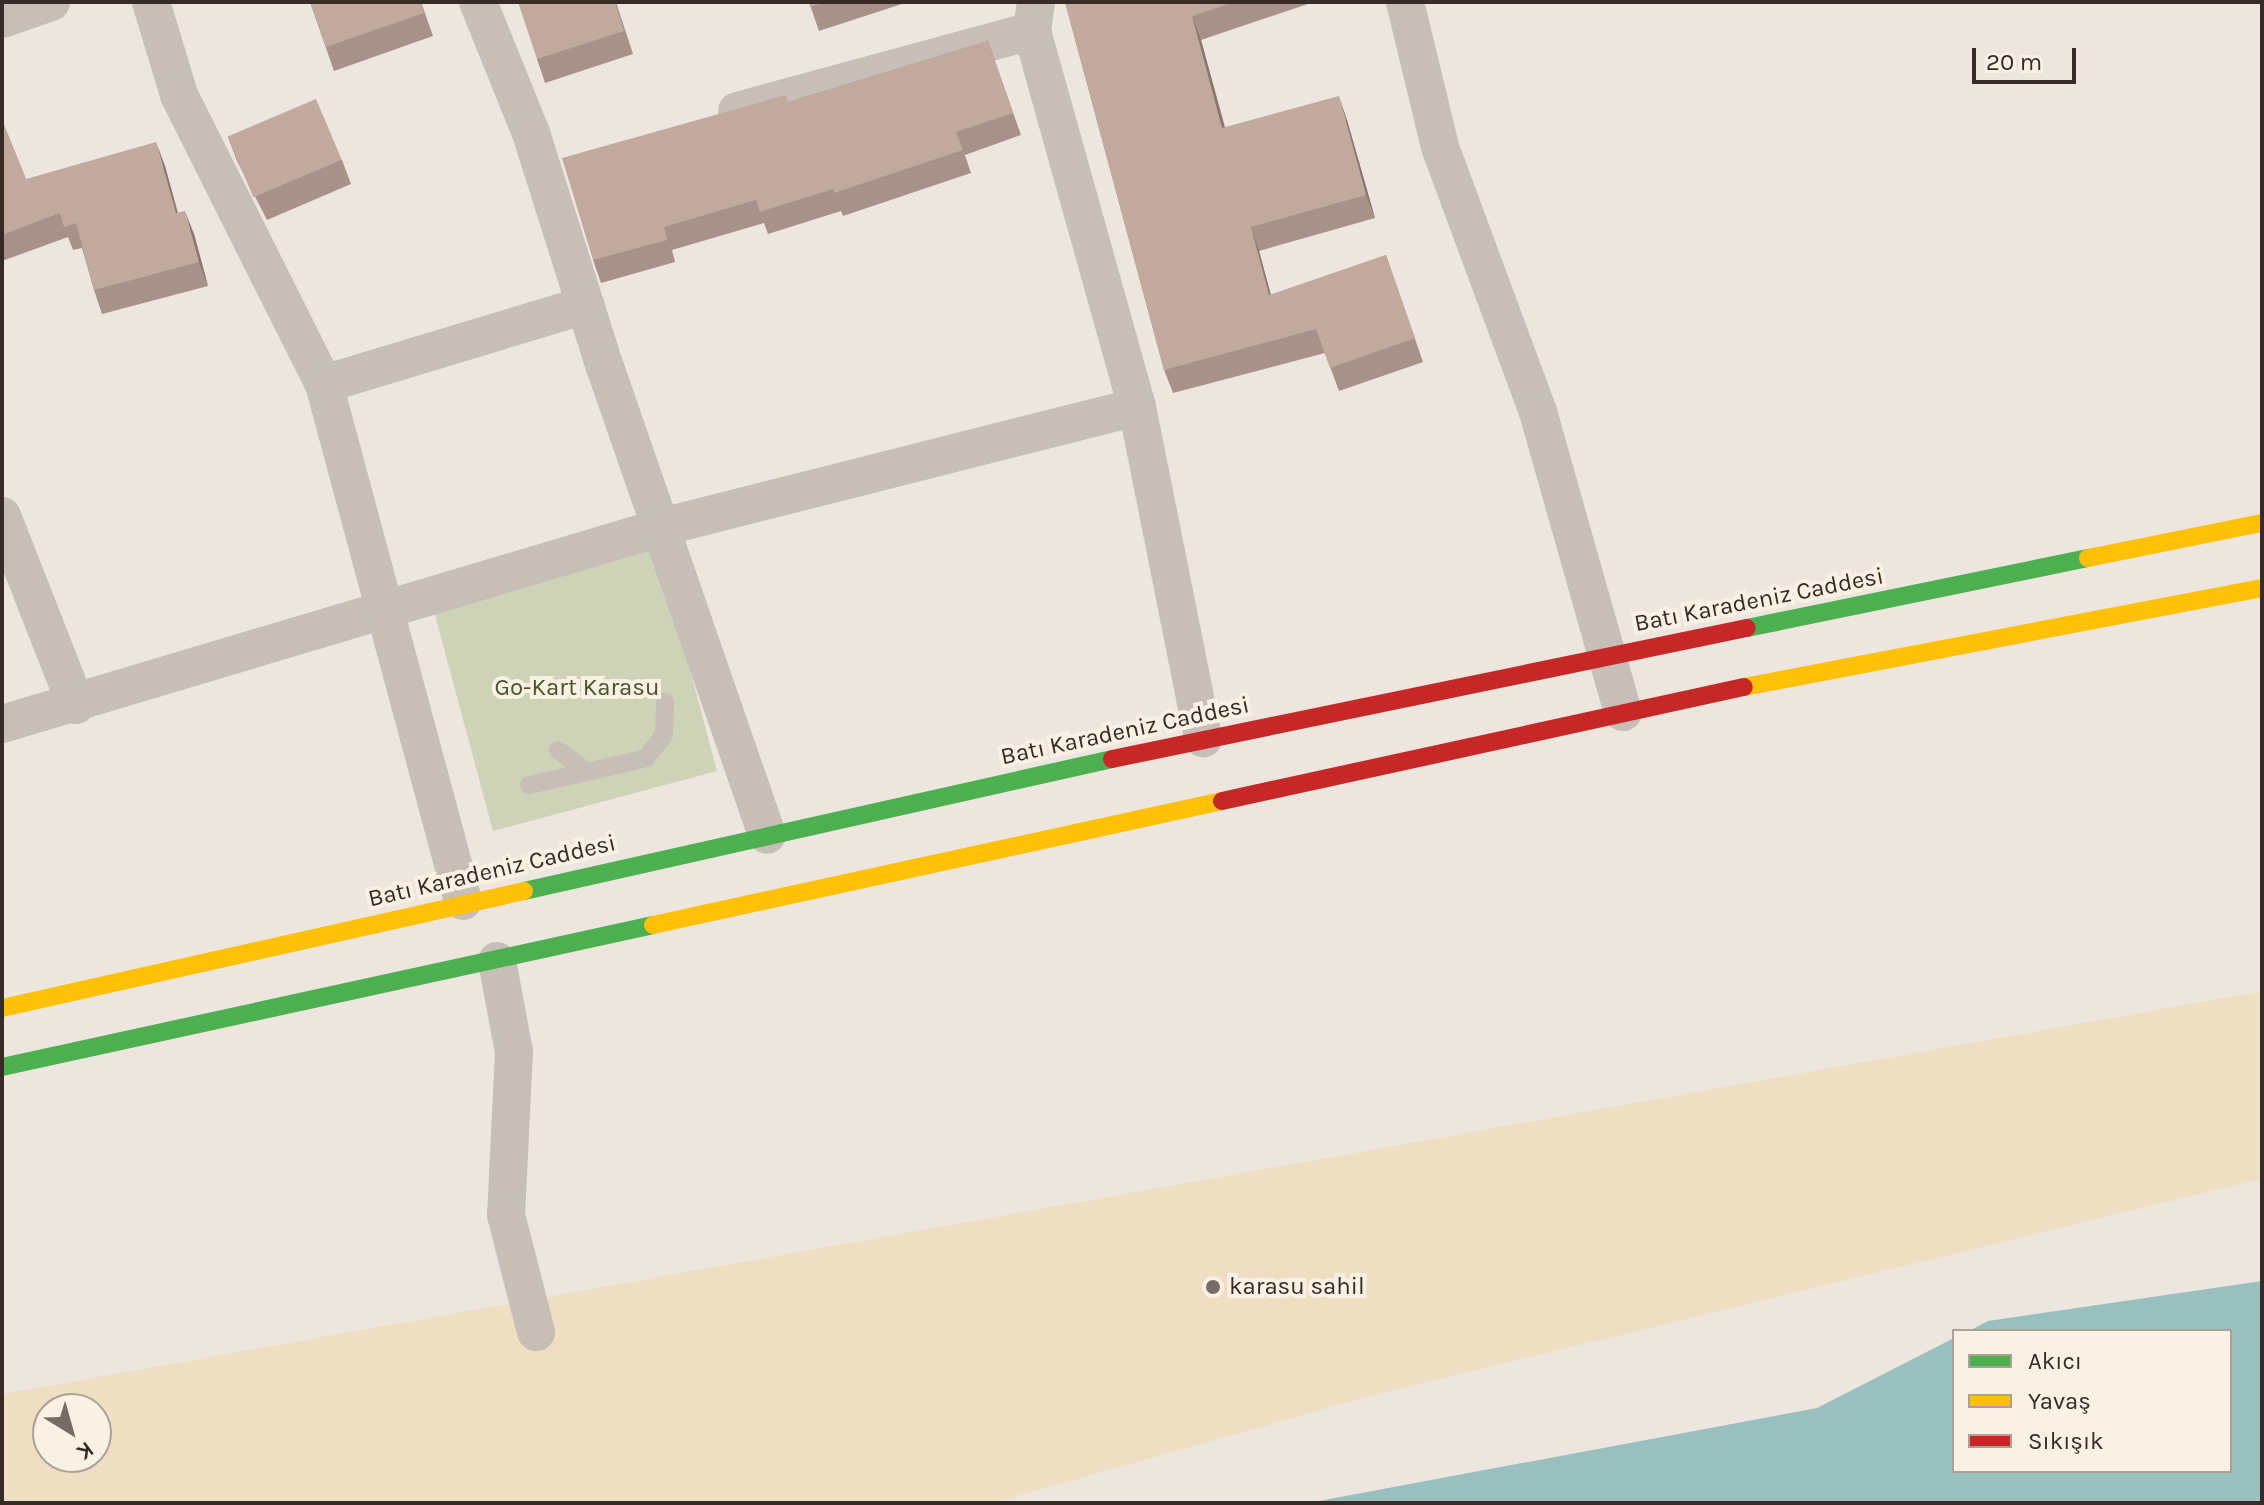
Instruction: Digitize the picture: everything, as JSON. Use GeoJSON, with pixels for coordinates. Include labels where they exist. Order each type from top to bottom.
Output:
{"type":"FeatureCollection","features":[{"type":"Feature","properties":{"kind":"main road","name":"Batı Karadeniz Caddesi"},"geometry":{"type":"LineString","coordinates":[[2,1008],[463,901],[1203,738],[2262,523]]}},
{"type":"Feature","properties":{"kind":"main road"},"geometry":{"type":"LineString","coordinates":[[2,1067],[497,961],[1029,839],[1880,657],[2262,588]]}},
{"type":"Feature","properties":{"kind":"street"},"geometry":{"type":"LineString","coordinates":[[2,19],[51,2]]}},
{"type":"Feature","properties":{"kind":"street"},"geometry":{"type":"LineString","coordinates":[[151,2],[179,95],[324,384],[463,901]]}},
{"type":"Feature","properties":{"kind":"street"},"geometry":{"type":"LineString","coordinates":[[478,2],[556,160],[585,305],[767,835]]}},
{"type":"Feature","properties":{"kind":"street"},"geometry":{"type":"LineString","coordinates":[[1405,2],[1440,147],[1538,412],[1610,654],[1623,712]]}},
{"type":"Feature","properties":{"kind":"street"},"geometry":{"type":"LineString","coordinates":[[709,119],[1034,17],[1137,407],[1203,738]]}},
{"type":"Feature","properties":{"kind":"street"},"geometry":{"type":"LineString","coordinates":[[324,384],[585,305]]}},
{"type":"Feature","properties":{"kind":"street"},"geometry":{"type":"LineString","coordinates":[[2,724],[76,705],[662,527],[1137,407]]}},
{"type":"Feature","properties":{"kind":"street"},"geometry":{"type":"LineString","coordinates":[[2,516],[76,705]]}},
{"type":"Feature","properties":{"kind":"street"},"geometry":{"type":"LineString","coordinates":[[497,961],[514,1052],[506,1215],[536,1332]]}},
{"type":"Feature","properties":{"kind":"lane"},"geometry":{"type":"LineString","coordinates":[[529,785],[646,758],[664,735],[665,702]]}},
{"type":"Feature","properties":{"kind":"lane"},"geometry":{"type":"LineString","coordinates":[[558,750],[587,772]]}},
{"type":"Feature","properties":{"kind":"green space","name":"Go-Kart Karasu"},"geometry":{"type":"Polygon","coordinates":[[[657,547],[717,771],[493,831],[433,607],[657,547]]]}},
{"type":"Feature","properties":{"kind":"sand","name":"karasu sahil"},"geometry":{"type":"Polygon","coordinates":[[[2262,991],[2262,1179],[1371,1396],[993,1503],[2,1503],[2,1394],[2262,991]]]}},
{"type":"Feature","properties":{"kind":"water"},"geometry":{"type":"Polygon","coordinates":[[[2262,1281],[2262,1503],[1308,1503],[1817,1408],[1952,1339],[1952,1473],[2232,1473],[2232,1329],[1973,1329],[1988,1321],[2262,1281]]]}},
{"type":"Feature","properties":{"kind":"building"},"geometry":{"type":"Polygon","coordinates":[[[310,2],[420,2],[424,13],[326,47],[310,2]]]}},
{"type":"Feature","properties":{"kind":"building"},"geometry":{"type":"Polygon","coordinates":[[[518,2],[615,2],[624,31],[537,59],[518,2]]]}},
{"type":"Feature","properties":{"kind":"building"},"geometry":{"type":"Polygon","coordinates":[[[809,2],[826,2],[810,7],[809,2]]]}},
{"type":"Feature","properties":{"kind":"building"},"geometry":{"type":"Polygon","coordinates":[[[1065,2],[1235,2],[1192,16],[1222,128],[1339,96],[1366,195],[1251,227],[1269,295],[1386,255],[1415,338],[1330,368],[1316,329],[1164,370],[1065,2]]]}},
{"type":"Feature","properties":{"kind":"building"},"geometry":{"type":"Polygon","coordinates":[[[988,41],[1013,113],[956,132],[963,150],[834,193],[833,189],[760,212],[756,200],[664,227],[667,240],[593,260],[562,158],[786,95],[788,102],[988,41]]]}},
{"type":"Feature","properties":{"kind":"building"},"geometry":{"type":"Polygon","coordinates":[[[316,99],[342,160],[253,197],[228,137],[316,99]]]}},
{"type":"Feature","properties":{"kind":"building"},"geometry":{"type":"Polygon","coordinates":[[[2,120],[26,179],[156,142],[176,213],[185,211],[199,262],[94,290],[76,223],[64,227],[60,213],[2,235],[2,120]]]}},
{"type":"Feature","properties":{"kind":"traffic: fast"},"geometry":{"type":"LineString","coordinates":[[1747,628],[2088,558]]}},
{"type":"Feature","properties":{"kind":"traffic: fast"},"geometry":{"type":"LineString","coordinates":[[524,891],[1112,759]]}},
{"type":"Feature","properties":{"kind":"traffic: fast"},"geometry":{"type":"LineString","coordinates":[[2,1067],[653,925]]}},
{"type":"Feature","properties":{"kind":"traffic: slow"},"geometry":{"type":"LineString","coordinates":[[2088,558],[2262,523]]}},
{"type":"Feature","properties":{"kind":"traffic: slow"},"geometry":{"type":"LineString","coordinates":[[1744,687],[2262,588]]}},
{"type":"Feature","properties":{"kind":"traffic: slow"},"geometry":{"type":"LineString","coordinates":[[653,925],[1222,801]]}},
{"type":"Feature","properties":{"kind":"traffic: slow"},"geometry":{"type":"LineString","coordinates":[[2,1008],[524,891]]}},
{"type":"Feature","properties":{"kind":"traffic: jam"},"geometry":{"type":"LineString","coordinates":[[1112,759],[1747,628]]}},
{"type":"Feature","properties":{"kind":"traffic: jam"},"geometry":{"type":"LineString","coordinates":[[1222,801],[1744,687]]}},
{"type":"Feature","properties":{"kind":"place","name":"karasu sahil"},"geometry":{"type":"Point","coordinates":[1213,1287]}}]}
